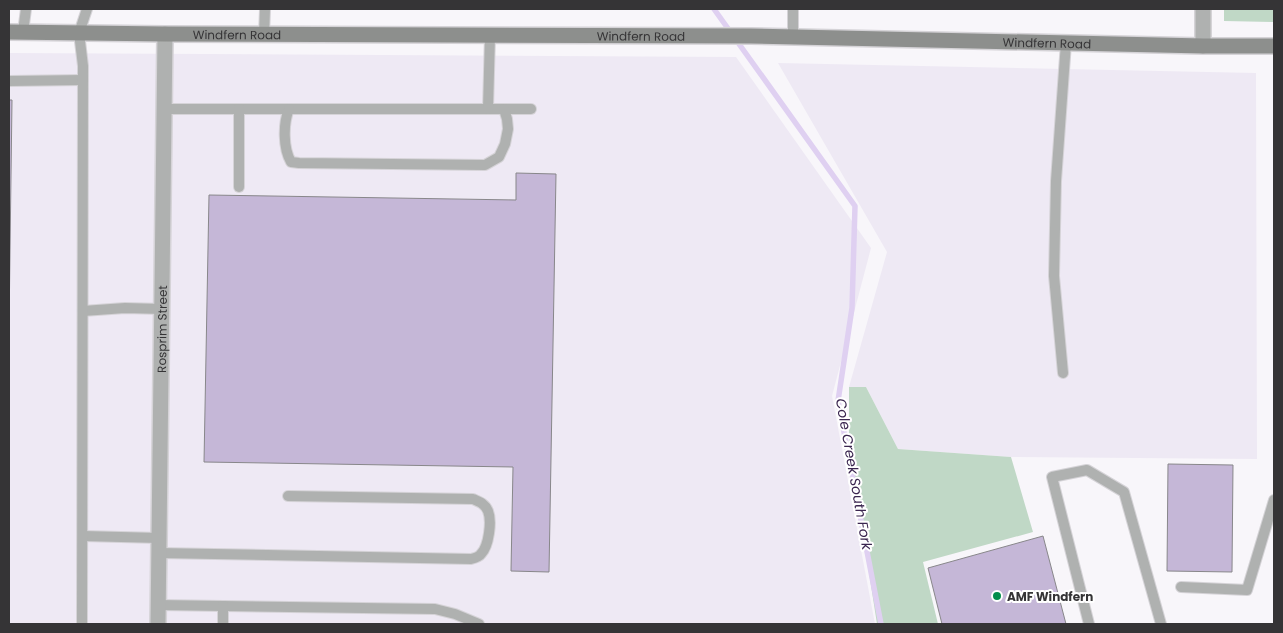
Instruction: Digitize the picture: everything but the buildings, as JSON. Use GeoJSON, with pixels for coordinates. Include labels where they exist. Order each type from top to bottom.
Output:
{"type":"FeatureCollection","features":[{"type":"Feature","properties":{"kind":"street"},"geometry":{"type":"LineString","coordinates":[[1203,9],[1203,46]]}},
{"type":"Feature","properties":{"kind":"street","name":"Windfern Road"},"geometry":{"type":"LineString","coordinates":[[16,32],[264,35],[751,36],[1274,46]]}},
{"type":"Feature","properties":{"kind":"street","name":"Rosprim Street"},"geometry":{"type":"LineString","coordinates":[[158,624],[165,34]]}},
{"type":"Feature","properties":{"kind":"lane"},"geometry":{"type":"LineString","coordinates":[[16,32],[26,9]]}},
{"type":"Feature","properties":{"kind":"lane"},"geometry":{"type":"LineString","coordinates":[[82,624],[83,66],[79,33],[87,9]]}},
{"type":"Feature","properties":{"kind":"lane"},"geometry":{"type":"LineString","coordinates":[[264,35],[265,9]]}},
{"type":"Feature","properties":{"kind":"lane"},"geometry":{"type":"LineString","coordinates":[[793,9],[793,37]]}},
{"type":"Feature","properties":{"kind":"lane"},"geometry":{"type":"LineString","coordinates":[[488,109],[490,35]]}},
{"type":"Feature","properties":{"kind":"lane"},"geometry":{"type":"LineString","coordinates":[[1063,373],[1054,276],[1056,181],[1066,43]]}},
{"type":"Feature","properties":{"kind":"lane"},"geometry":{"type":"LineString","coordinates":[[9,81],[83,80]]}},
{"type":"Feature","properties":{"kind":"lane"},"geometry":{"type":"LineString","coordinates":[[164,109],[531,109]]}},
{"type":"Feature","properties":{"kind":"lane"},"geometry":{"type":"LineString","coordinates":[[239,109],[239,187]]}},
{"type":"Feature","properties":{"kind":"lane"},"geometry":{"type":"LineString","coordinates":[[289,109],[284,124],[286,149],[291,162],[486,165],[499,157],[505,144],[508,130],[504,109]]}},
{"type":"Feature","properties":{"kind":"lane"},"geometry":{"type":"LineString","coordinates":[[83,311],[125,308],[162,309]]}},
{"type":"Feature","properties":{"kind":"lane"},"geometry":{"type":"LineString","coordinates":[[1089,624],[1052,477],[1087,470],[1124,492],[1161,624]]}},
{"type":"Feature","properties":{"kind":"lane"},"geometry":{"type":"LineString","coordinates":[[83,536],[159,545],[471,559],[481,555],[488,538],[490,521],[488,511],[482,502],[473,499],[288,496]]}},
{"type":"Feature","properties":{"kind":"lane"},"geometry":{"type":"LineString","coordinates":[[1181,587],[1248,590],[1274,500]]}},
{"type":"Feature","properties":{"kind":"lane"},"geometry":{"type":"LineString","coordinates":[[158,605],[435,609],[464,616],[478,624]]}},
{"type":"Feature","properties":{"kind":"lane"},"geometry":{"type":"LineString","coordinates":[[223,606],[223,624]]}},
{"type":"Feature","properties":{"kind":"shaded area"},"geometry":{"type":"Polygon","coordinates":[[[9,53],[736,57],[871,248],[832,396],[875,624],[9,624],[9,53]]]}},
{"type":"Feature","properties":{"kind":"shaded area"},"geometry":{"type":"Polygon","coordinates":[[[778,63],[1256,73],[1257,459],[1011,457],[898,449],[866,387],[849,387],[887,252],[778,63]]]}},
{"type":"Feature","properties":{"kind":"green space"},"geometry":{"type":"Polygon","coordinates":[[[1224,9],[1274,9],[1274,22],[1224,21],[1224,9]]]}},
{"type":"Feature","properties":{"kind":"green space"},"geometry":{"type":"Polygon","coordinates":[[[849,387],[866,387],[898,449],[1011,457],[1033,532],[923,562],[938,624],[877,624],[849,444],[849,387]]]}},
{"type":"Feature","properties":{"kind":"waterway","name":"Cole Creek South Fork"},"geometry":{"type":"LineString","coordinates":[[714,9],[855,206],[852,308],[838,401],[881,624]]}},
{"type":"Feature","properties":{"kind":"place","name":"AMF Windfern"},"geometry":{"type":"Point","coordinates":[997,596]}}]}
